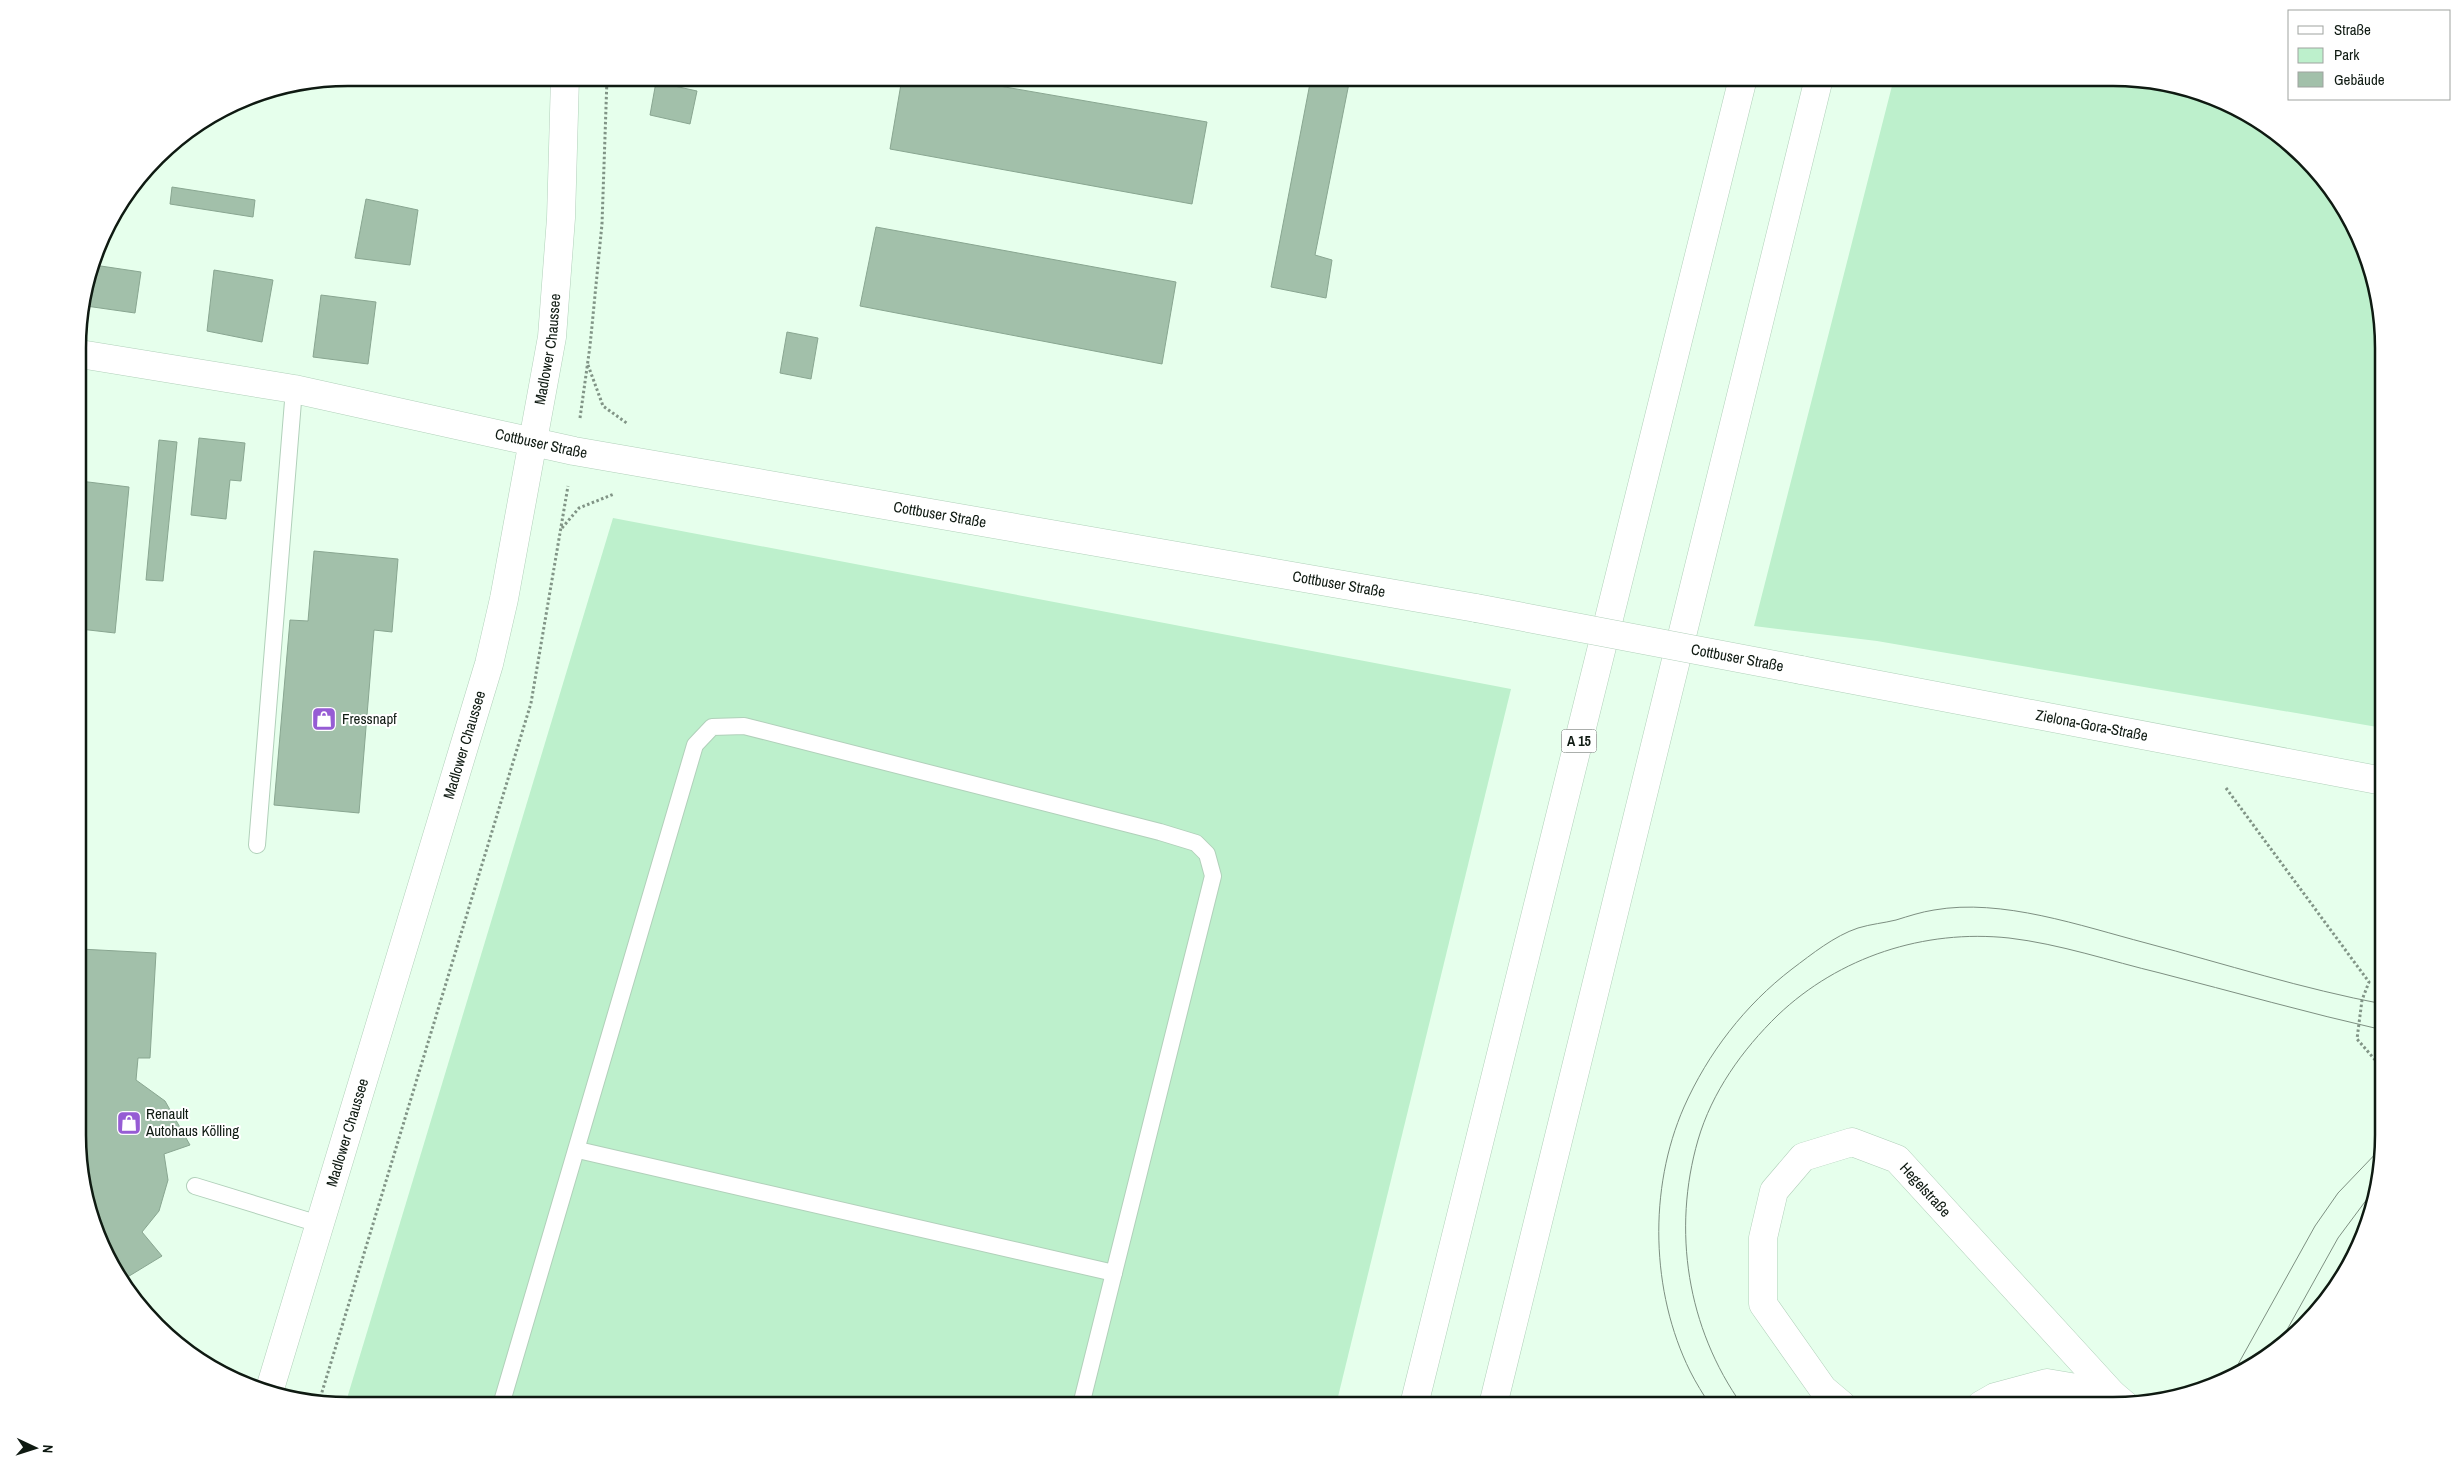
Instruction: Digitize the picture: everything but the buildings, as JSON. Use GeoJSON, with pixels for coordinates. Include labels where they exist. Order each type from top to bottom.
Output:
{"type":"FeatureCollection","features":[{"type":"Feature","properties":{"kind":"main road","name":"Madlower Chaussee"},"geometry":{"type":"LineString","coordinates":[[271,1385],[489,664],[534,443],[552,337],[561,218],[565,86]]}},
{"type":"Feature","properties":{"kind":"main road","name":"A 15"},"geometry":{"type":"LineString","coordinates":[[1416,1397],[1741,86]]}},
{"type":"Feature","properties":{"kind":"main road"},"geometry":{"type":"LineString","coordinates":[[1494,1397],[1818,86]]}},
{"type":"Feature","properties":{"kind":"main road","name":"Cottbuser Straße"},"geometry":{"type":"LineString","coordinates":[[86,355],[294,389],[574,451],[1476,608],[1801,670]]}},
{"type":"Feature","properties":{"kind":"main road","name":"Zielona-Gora-Straße"},"geometry":{"type":"LineString","coordinates":[[1801,670],[2375,779]]}},
{"type":"Feature","properties":{"kind":"main road","name":"Hegelstraße"},"geometry":{"type":"LineString","coordinates":[[1832,1397],[1823,1389],[1763,1304],[1763,1238],[1774,1191],[1803,1157],[1852,1142],[1897,1159],[2115,1397]]}},
{"type":"Feature","properties":{"kind":"main road","name":"Hegelstraße"},"geometry":{"type":"LineString","coordinates":[[1995,1397],[2047,1383],[2105,1397]]}},
{"type":"Feature","properties":{"kind":"lane"},"geometry":{"type":"LineString","coordinates":[[257,845],[294,389]]}},
{"type":"Feature","properties":{"kind":"lane"},"geometry":{"type":"LineString","coordinates":[[504,1397],[578,1150],[695,745],[712,726],[744,726],[1160,832],[1196,844],[1207,854],[1212,876],[1083,1397]]}},
{"type":"Feature","properties":{"kind":"lane"},"geometry":{"type":"LineString","coordinates":[[578,1150],[1114,1273]]}},
{"type":"Feature","properties":{"kind":"lane"},"geometry":{"type":"LineString","coordinates":[[195,1186],[319,1224]]}},
{"type":"Feature","properties":{"kind":"path"},"geometry":{"type":"LineString","coordinates":[[321,1395],[531,703],[590,346],[602,224],[607,86]]}},
{"type":"Feature","properties":{"kind":"path"},"geometry":{"type":"LineString","coordinates":[[2205,746],[2221,780],[2369,982],[2362,1000],[2357,1039],[2375,1060]]}},
{"type":"Feature","properties":{"kind":"green space"},"geometry":{"type":"Polygon","coordinates":[[[1892,86],[2113,86],[2164,91],[2213,106],[2244,121],[2285,151],[2321,189],[2340,217],[2355,248],[2366,281],[2373,314],[2375,348],[2375,727],[1877,641],[1754,626],[1892,86]]]}},
{"type":"Feature","properties":{"kind":"green space"},"geometry":{"type":"Polygon","coordinates":[[[613,518],[1511,689],[1338,1397],[347,1397],[613,518]]]}},
{"type":"Feature","properties":{"kind":"tram line"},"geometry":{"type":"LineString","coordinates":[[1705,1397],[1690,1371],[1677,1340],[1661,1274],[1660,1206],[1664,1172],[1672,1139],[1684,1107],[1704,1068],[1729,1031],[1775,983],[1807,957],[1832,941],[1858,928],[1934,910],[1960,907],[2014,911],[2068,922],[2294,984],[2375,1002]]}},
{"type":"Feature","properties":{"kind":"tram line"},"geometry":{"type":"LineString","coordinates":[[1737,1397],[1723,1375],[1708,1344],[1697,1311],[1686,1243],[1686,1209],[1690,1174],[1698,1140],[1711,1105],[1741,1057],[1778,1015],[1828,977],[1855,963],[1885,951],[1915,943],[1977,936],[2009,938],[2066,949],[2375,1028]]}},
{"type":"Feature","properties":{"kind":"tram line"},"geometry":{"type":"LineString","coordinates":[[2237,1366],[2315,1226],[2338,1193],[2374,1156]]}},
{"type":"Feature","properties":{"kind":"tram line"},"geometry":{"type":"LineString","coordinates":[[2287,1331],[2338,1238],[2367,1200]]}},
{"type":"Feature","properties":{"kind":"place","name":"Fressnapf"},"geometry":{"type":"Point","coordinates":[324,719]}},
{"type":"Feature","properties":{"kind":"place","name":"Renault Autohaus Kölling"},"geometry":{"type":"Point","coordinates":[129,1123]}}]}
